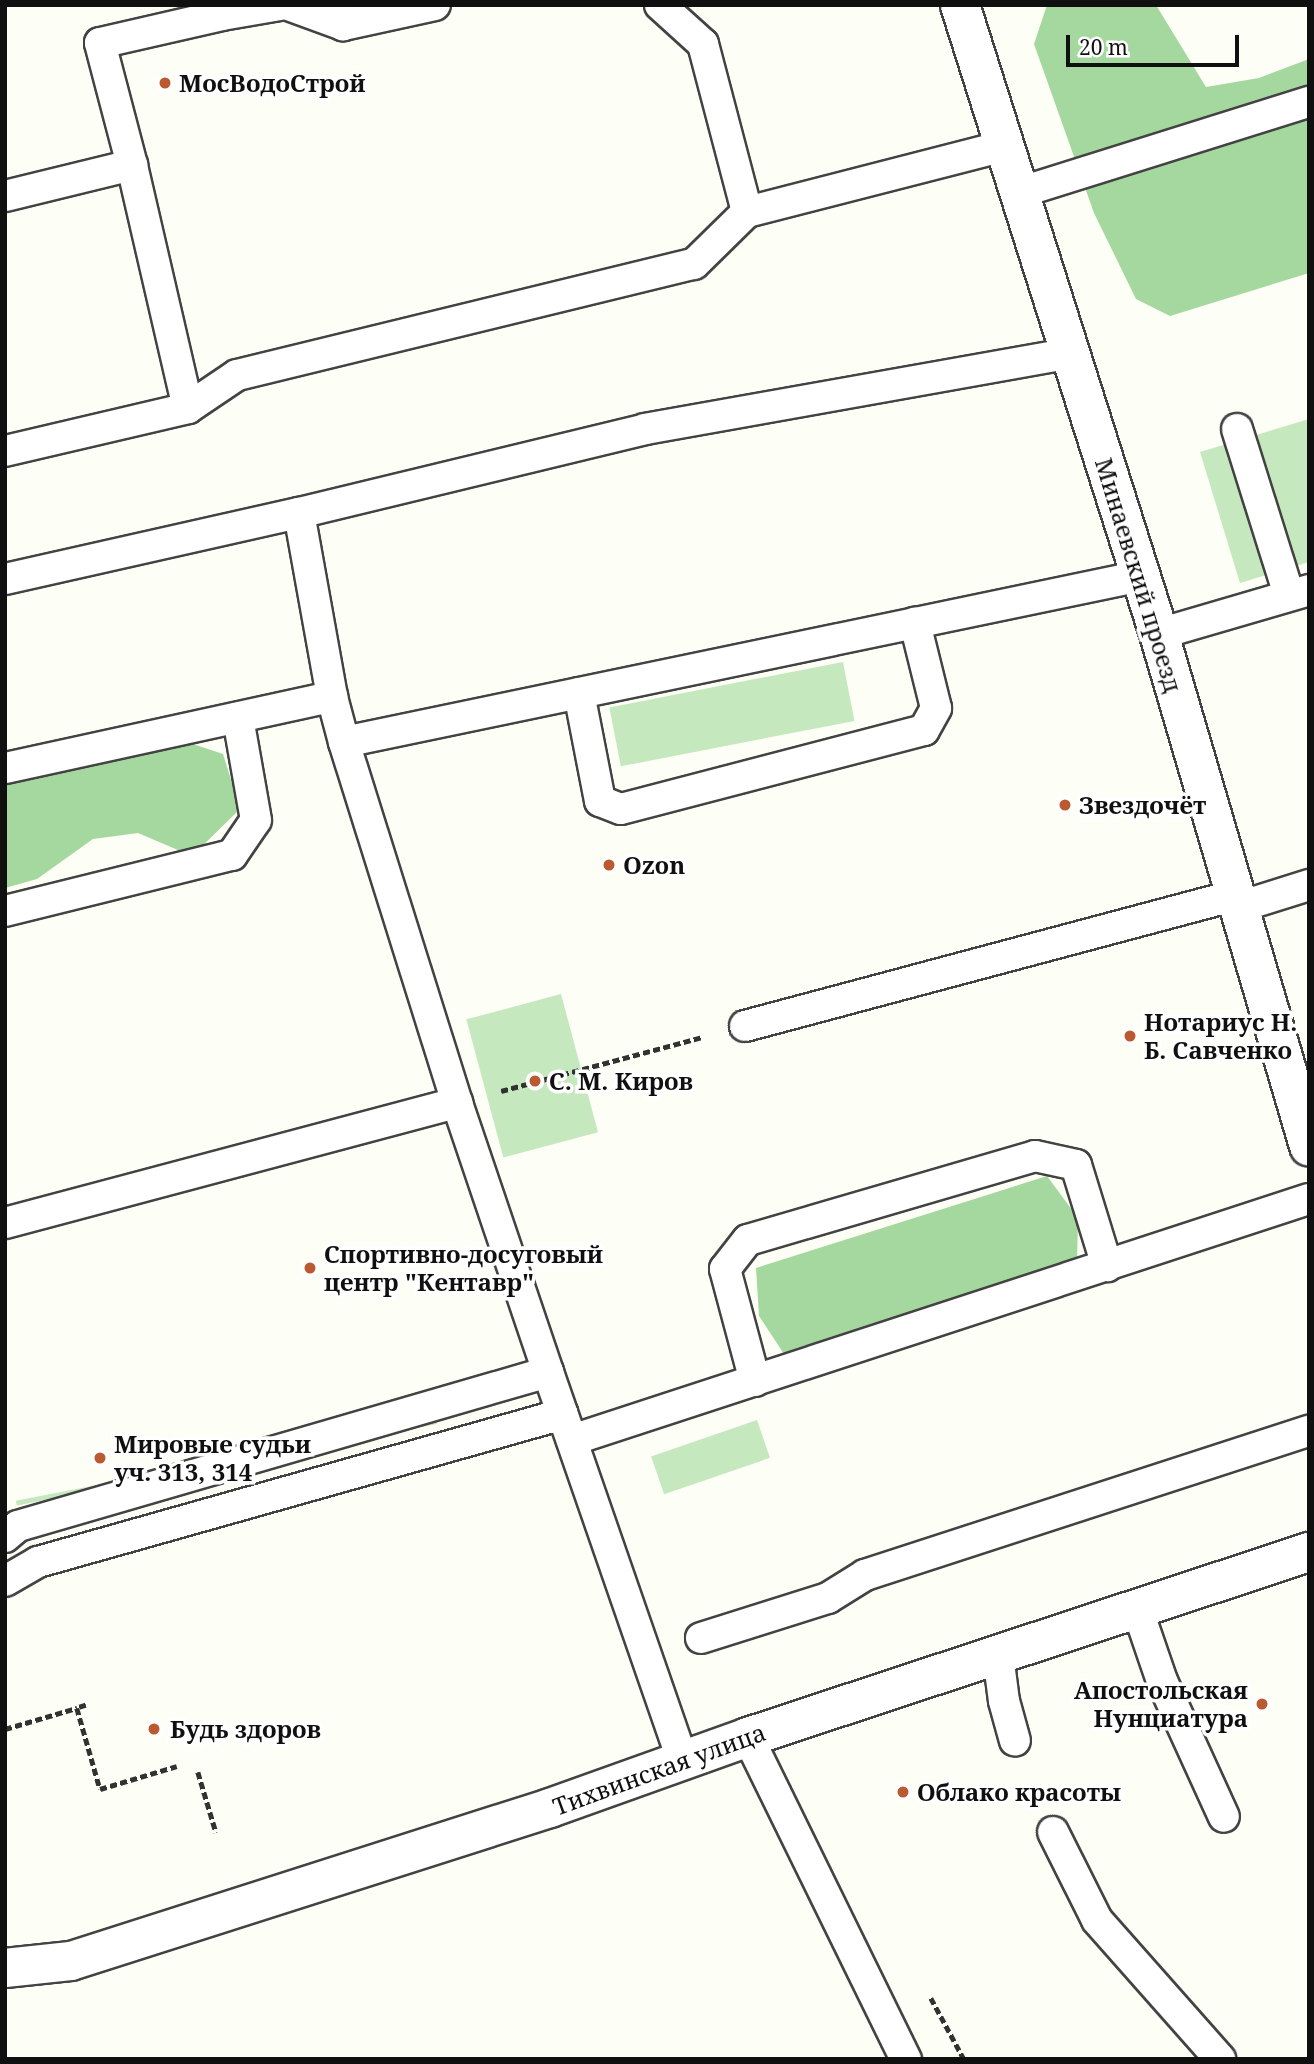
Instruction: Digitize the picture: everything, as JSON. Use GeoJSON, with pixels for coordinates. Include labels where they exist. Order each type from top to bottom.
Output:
{"type":"FeatureCollection","features":[{"type":"Feature","properties":{"kind":"street","name":"Минаевский проезд"},"geometry":{"type":"LineString","coordinates":[[960,5],[1068,354],[1141,576],[1309,1146]]}},
{"type":"Feature","properties":{"kind":"street","name":"Тихвинская улица"},"geometry":{"type":"LineString","coordinates":[[5,1968],[71,1961],[550,1808],[748,1737],[1309,1552]]}},
{"type":"Feature","properties":{"kind":"lane"},"geometry":{"type":"LineString","coordinates":[[188,408],[132,165],[100,43],[222,15],[280,5]]}},
{"type":"Feature","properties":{"kind":"lane"},"geometry":{"type":"LineString","coordinates":[[288,5],[340,15],[435,5]]}},
{"type":"Feature","properties":{"kind":"lane"},"geometry":{"type":"LineString","coordinates":[[660,5],[703,44],[747,212]]}},
{"type":"Feature","properties":{"kind":"lane"},"geometry":{"type":"LineString","coordinates":[[1018,193],[1309,102]]}},
{"type":"Feature","properties":{"kind":"lane"},"geometry":{"type":"LineString","coordinates":[[5,451],[188,408],[237,375],[694,264],[747,212],[1004,146]]}},
{"type":"Feature","properties":{"kind":"lane"},"geometry":{"type":"LineString","coordinates":[[5,196],[132,165]]}},
{"type":"Feature","properties":{"kind":"lane"},"geometry":{"type":"LineString","coordinates":[[5,579],[299,513],[645,429],[1068,354]]}},
{"type":"Feature","properties":{"kind":"lane"},"geometry":{"type":"LineString","coordinates":[[1158,634],[1299,592],[1237,429]]}},
{"type":"Feature","properties":{"kind":"lane"},"geometry":{"type":"LineString","coordinates":[[299,513],[332,697],[344,742],[457,1103],[683,1762]]}},
{"type":"Feature","properties":{"kind":"lane"},"geometry":{"type":"LineString","coordinates":[[344,742],[1141,576]]}},
{"type":"Feature","properties":{"kind":"lane"},"geometry":{"type":"LineString","coordinates":[[579,693],[600,801],[621,809],[924,730],[936,708],[915,623]]}},
{"type":"Feature","properties":{"kind":"lane"},"geometry":{"type":"LineString","coordinates":[[5,768],[332,697]]}},
{"type":"Feature","properties":{"kind":"lane"},"geometry":{"type":"LineString","coordinates":[[5,911],[232,855],[256,820],[238,718]]}},
{"type":"Feature","properties":{"kind":"lane"},"geometry":{"type":"LineString","coordinates":[[745,1026],[1309,885]]}},
{"type":"Feature","properties":{"kind":"lane"},"geometry":{"type":"LineString","coordinates":[[5,1223],[457,1103]]}},
{"type":"Feature","properties":{"kind":"lane"},"geometry":{"type":"LineString","coordinates":[[755,1381],[725,1269],[748,1240],[1035,1156],[1076,1165],[1107,1266]]}},
{"type":"Feature","properties":{"kind":"lane"},"geometry":{"type":"LineString","coordinates":[[5,1581],[38,1562],[755,1381],[1309,1199]]}},
{"type":"Feature","properties":{"kind":"lane"},"geometry":{"type":"LineString","coordinates":[[5,1537],[18,1526],[548,1372]]}},
{"type":"Feature","properties":{"kind":"lane"},"geometry":{"type":"LineString","coordinates":[[701,1638],[828,1598],[865,1575],[1309,1431]]}},
{"type":"Feature","properties":{"kind":"lane"},"geometry":{"type":"LineString","coordinates":[[1137,1608],[1162,1681],[1224,1817]]}},
{"type":"Feature","properties":{"kind":"lane"},"geometry":{"type":"LineString","coordinates":[[998,1655],[1004,1701],[1015,1741]]}},
{"type":"Feature","properties":{"kind":"lane"},"geometry":{"type":"LineString","coordinates":[[748,1737],[906,2059]]}},
{"type":"Feature","properties":{"kind":"lane"},"geometry":{"type":"LineString","coordinates":[[1053,1832],[1097,1920],[1220,2059]]}},
{"type":"Feature","properties":{"kind":"path"},"geometry":{"type":"LineString","coordinates":[[457,1103],[745,1026]]}},
{"type":"Feature","properties":{"kind":"path"},"geometry":{"type":"LineString","coordinates":[[5,1729],[86,1705]]}},
{"type":"Feature","properties":{"kind":"path"},"geometry":{"type":"LineString","coordinates":[[77,1708],[100,1789],[177,1766]]}},
{"type":"Feature","properties":{"kind":"path"},"geometry":{"type":"LineString","coordinates":[[198,1772],[216,1832]]}},
{"type":"Feature","properties":{"kind":"green space"},"geometry":{"type":"Polygon","coordinates":[[[1047,5],[1156,5],[1206,87],[1259,78],[1309,59],[1309,273],[1170,316],[1136,299],[1094,213],[1034,44],[1047,5]]]}},
{"type":"Feature","properties":{"kind":"green space"},"geometry":{"type":"Polygon","coordinates":[[[1309,419],[1309,562],[1240,583],[1200,452],[1309,419]]]}},
{"type":"Feature","properties":{"kind":"green space"},"geometry":{"type":"Polygon","coordinates":[[[843,662],[854,721],[621,766],[609,707],[843,662]]]}},
{"type":"Feature","properties":{"kind":"green space"},"geometry":{"type":"Polygon","coordinates":[[[181,740],[223,754],[240,809],[192,856],[138,833],[93,839],[37,879],[5,888],[5,783],[181,740]]]}},
{"type":"Feature","properties":{"kind":"green space"},"geometry":{"type":"Polygon","coordinates":[[[561,994],[598,1132],[503,1157],[466,1019],[561,994]]]}},
{"type":"Feature","properties":{"kind":"green space"},"geometry":{"type":"Polygon","coordinates":[[[1047,1176],[1078,1218],[1077,1263],[784,1354],[759,1316],[756,1268],[1047,1176]]]}},
{"type":"Feature","properties":{"kind":"green space"},"geometry":{"type":"Polygon","coordinates":[[[436,1419],[437,1424],[17,1506],[16,1501],[436,1419]]]}},
{"type":"Feature","properties":{"kind":"green space"},"geometry":{"type":"Polygon","coordinates":[[[757,1420],[770,1458],[664,1494],[651,1456],[757,1420]]]}},
{"type":"Feature","properties":{"kind":"place","name":"МосВодоСтрой"},"geometry":{"type":"Point","coordinates":[165,83]}},
{"type":"Feature","properties":{"kind":"place","name":"Звездочёт"},"geometry":{"type":"Point","coordinates":[1065,805]}},
{"type":"Feature","properties":{"kind":"place","name":"Ozon"},"geometry":{"type":"Point","coordinates":[609,865]}},
{"type":"Feature","properties":{"kind":"place","name":"Нотариус Н. Б. Савченко"},"geometry":{"type":"Point","coordinates":[1130,1036]}},
{"type":"Feature","properties":{"kind":"place","name":"С. М. Киров"},"geometry":{"type":"Point","coordinates":[535,1081]}},
{"type":"Feature","properties":{"kind":"place","name":"Спортивно-досуговый центр \"Кентавр\""},"geometry":{"type":"Point","coordinates":[310,1268]}},
{"type":"Feature","properties":{"kind":"place","name":"Мировые судьи уч. 313, 314"},"geometry":{"type":"Point","coordinates":[100,1458]}},
{"type":"Feature","properties":{"kind":"place","name":"Апостольская Нунциатура"},"geometry":{"type":"Point","coordinates":[1262,1704]}},
{"type":"Feature","properties":{"kind":"place","name":"Будь здоров"},"geometry":{"type":"Point","coordinates":[154,1729]}},
{"type":"Feature","properties":{"kind":"place","name":"Облако красоты"},"geometry":{"type":"Point","coordinates":[903,1792]}}]}
